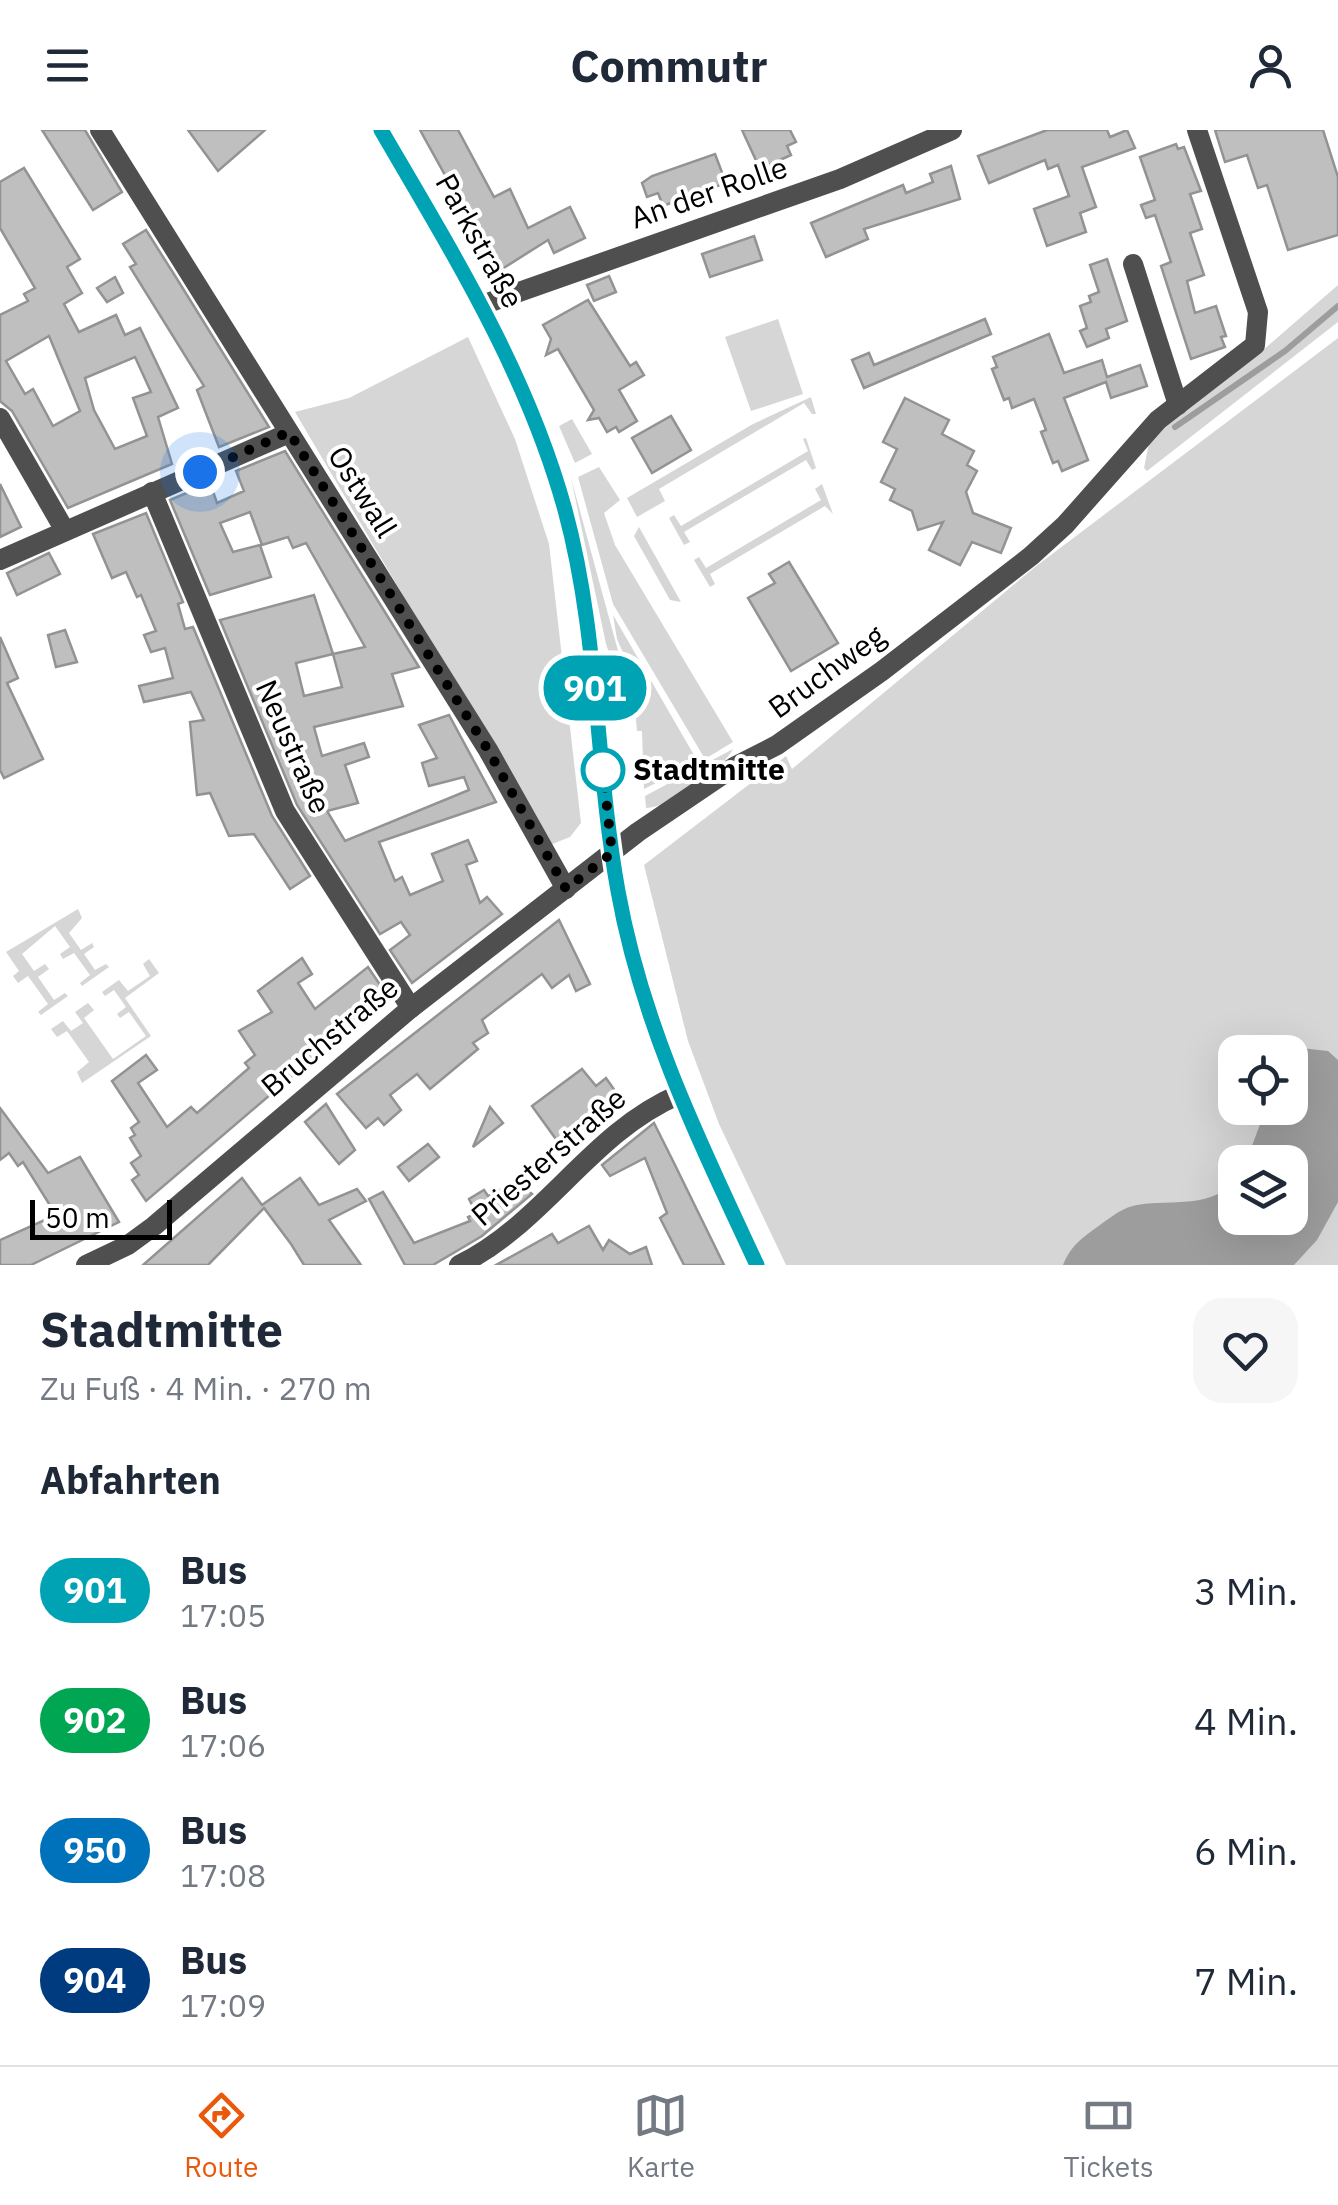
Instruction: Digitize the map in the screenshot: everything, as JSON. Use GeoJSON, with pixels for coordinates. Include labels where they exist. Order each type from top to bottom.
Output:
{"type":"FeatureCollection","features":[{"type":"Feature","properties":{"kind":"main road","name":"Parkstraße"},"geometry":{"type":"LineString","coordinates":[[381,130],[482,305],[538,428],[575,548],[588,616],[612,853]]}},
{"type":"Feature","properties":{"kind":"main road"},"geometry":{"type":"LineString","coordinates":[[612,853],[641,993],[678,1095],[757,1265]]}},
{"type":"Feature","properties":{"kind":"street","name":"Ostwall"},"geometry":{"type":"LineString","coordinates":[[100,130],[488,750],[566,889]]}},
{"type":"Feature","properties":{"kind":"street","name":"An der Rolle"},"geometry":{"type":"LineString","coordinates":[[482,305],[840,179],[952,130]]}},
{"type":"Feature","properties":{"kind":"street"},"geometry":{"type":"LineString","coordinates":[[1134,264],[1178,405],[1255,344],[1260,332],[1258,312],[1196,130]]}},
{"type":"Feature","properties":{"kind":"street","name":"Bruchweg"},"geometry":{"type":"LineString","coordinates":[[612,853],[882,671],[1066,525],[1141,436],[1178,405]]}},
{"type":"Feature","properties":{"kind":"street"},"geometry":{"type":"LineString","coordinates":[[0,418],[64,529]]}},
{"type":"Feature","properties":{"kind":"street"},"geometry":{"type":"LineString","coordinates":[[0,560],[289,432]]}},
{"type":"Feature","properties":{"kind":"street","name":"Neustraße"},"geometry":{"type":"LineString","coordinates":[[152,492],[285,811],[412,1008]]}},
{"type":"Feature","properties":{"kind":"street","name":"Bruchstraße"},"geometry":{"type":"LineString","coordinates":[[86,1265],[154,1226],[412,1008],[612,853]]}},
{"type":"Feature","properties":{"kind":"street","name":"Priesterstraße"},"geometry":{"type":"LineString","coordinates":[[459,1265],[514,1232],[553,1189],[612,1136],[649,1109],[678,1095]]}},
{"type":"Feature","properties":{"kind":"shaded area"},"geometry":{"type":"Polygon","coordinates":[[[1338,285],[1338,322],[1147,471],[1144,468],[1151,433],[1262,351],[1338,285]]]}},
{"type":"Feature","properties":{"kind":"shaded area"},"geometry":{"type":"Polygon","coordinates":[[[778,319],[803,394],[751,411],[725,337],[778,319]]]}},
{"type":"Feature","properties":{"kind":"shaded area"},"geometry":{"type":"Polygon","coordinates":[[[468,337],[515,439],[549,544],[581,823],[570,837],[550,845],[295,412],[349,398],[468,337]]]}},
{"type":"Feature","properties":{"kind":"shaded area"},"geometry":{"type":"Polygon","coordinates":[[[1338,338],[1338,1265],[786,1265],[719,1124],[688,1041],[644,865],[786,756],[792,769],[1035,567],[1338,338]]]}},
{"type":"Feature","properties":{"kind":"shaded area"},"geometry":{"type":"Polygon","coordinates":[[[811,397],[816,414],[804,403],[659,489],[665,501],[637,517],[627,498],[753,424],[811,397]]]}},
{"type":"Feature","properties":{"kind":"shaded area"},"geometry":{"type":"Polygon","coordinates":[[[572,419],[592,454],[575,463],[559,426],[572,419]]]}},
{"type":"Feature","properties":{"kind":"shaded area"},"geometry":{"type":"Polygon","coordinates":[[[806,438],[816,468],[812,470],[806,460],[684,532],[690,542],[684,545],[669,518],[674,515],[681,526],[808,451],[803,439],[806,438]]]}},
{"type":"Feature","properties":{"kind":"shaded area"},"geometry":{"type":"Polygon","coordinates":[[[599,467],[620,500],[604,513],[615,545],[733,742],[705,759],[613,604],[578,477],[599,467]]]}},
{"type":"Feature","properties":{"kind":"shaded area"},"geometry":{"type":"Polygon","coordinates":[[[571,478],[627,684],[620,684],[606,644],[571,478]]]}},
{"type":"Feature","properties":{"kind":"shaded area"},"geometry":{"type":"Polygon","coordinates":[[[822,484],[833,514],[825,506],[710,574],[715,584],[710,587],[694,560],[699,557],[706,568],[821,500],[815,489],[822,484]]]}},
{"type":"Feature","properties":{"kind":"shaded area"},"geometry":{"type":"Polygon","coordinates":[[[639,527],[681,602],[670,600],[634,536],[639,527]]]}},
{"type":"Feature","properties":{"kind":"shaded area"},"geometry":{"type":"Polygon","coordinates":[[[613,615],[698,762],[644,789],[642,731],[637,731],[632,673],[617,639],[613,615]]]}},
{"type":"Feature","properties":{"kind":"shaded area"},"geometry":{"type":"Polygon","coordinates":[[[733,749],[695,787],[670,801],[646,808],[645,796],[733,749]]]}},
{"type":"Feature","properties":{"kind":"shaded area"},"geometry":{"type":"Polygon","coordinates":[[[78,909],[82,918],[69,933],[81,950],[92,943],[94,947],[84,954],[95,970],[106,964],[109,967],[82,986],[80,983],[90,975],[74,953],[63,959],[60,954],[70,947],[55,926],[22,954],[34,971],[45,964],[49,969],[38,977],[54,1000],[65,993],[68,996],[41,1015],[38,1012],[48,1004],[28,976],[18,983],[13,976],[19,971],[6,952],[78,909]]]}},
{"type":"Feature","properties":{"kind":"shaded area"},"geometry":{"type":"Polygon","coordinates":[[[149,959],[159,973],[125,998],[151,1036],[82,1083],[77,1072],[89,1062],[67,1031],[57,1037],[51,1029],[63,1021],[71,1031],[83,1023],[75,1012],[88,1003],[94,1010],[84,1018],[113,1059],[146,1036],[129,1012],[120,1018],[117,1014],[126,1007],[114,990],[105,996],[102,992],[119,980],[128,991],[150,976],[143,964],[149,959]]]}},
{"type":"Feature","properties":{"kind":"shaded area"},"geometry":{"type":"Polygon","coordinates":[[[1308,1049],[1328,1051],[1338,1060],[1338,1202],[1317,1240],[1294,1265],[1063,1265],[1079,1241],[1123,1210],[1218,1194],[1218,1235],[1308,1235],[1308,1145],[1252,1145],[1260,1125],[1308,1125],[1308,1049]]]}},
{"type":"Feature","properties":{"kind":"building"},"geometry":{"type":"Polygon","coordinates":[[[42,130],[85,130],[122,192],[93,210],[42,130]]]}},
{"type":"Feature","properties":{"kind":"building"},"geometry":{"type":"Polygon","coordinates":[[[188,130],[265,130],[218,171],[188,130]]]}},
{"type":"Feature","properties":{"kind":"building"},"geometry":{"type":"Polygon","coordinates":[[[420,130],[458,130],[494,197],[510,189],[528,228],[570,207],[585,238],[554,253],[548,240],[502,269],[496,267],[420,130]]]}},
{"type":"Feature","properties":{"kind":"building"},"geometry":{"type":"Polygon","coordinates":[[[742,130],[790,130],[796,142],[787,146],[791,155],[760,169],[742,130]]]}},
{"type":"Feature","properties":{"kind":"building"},"geometry":{"type":"Polygon","coordinates":[[[1047,130],[1107,130],[1110,137],[1127,130],[1135,148],[1082,167],[1096,207],[1080,213],[1086,232],[1047,246],[1034,209],[1069,196],[1058,165],[1048,169],[1045,160],[989,183],[978,156],[1047,130]]]}},
{"type":"Feature","properties":{"kind":"building"},"geometry":{"type":"Polygon","coordinates":[[[1215,130],[1323,130],[1338,177],[1338,235],[1288,250],[1267,185],[1258,188],[1247,155],[1225,162],[1215,130]]]}},
{"type":"Feature","properties":{"kind":"building"},"geometry":{"type":"Polygon","coordinates":[[[1176,144],[1178,149],[1184,147],[1201,191],[1190,194],[1202,229],[1190,233],[1204,275],[1187,281],[1195,313],[1216,306],[1226,336],[1221,337],[1225,347],[1191,359],[1161,266],[1171,262],[1155,215],[1146,218],[1141,205],[1155,200],[1140,157],[1176,144]]]}},
{"type":"Feature","properties":{"kind":"building"},"geometry":{"type":"Polygon","coordinates":[[[715,154],[726,183],[663,206],[658,193],[647,197],[642,183],[652,176],[715,154]]]}},
{"type":"Feature","properties":{"kind":"building"},"geometry":{"type":"Polygon","coordinates":[[[951,166],[960,199],[864,229],[868,239],[826,257],[811,223],[903,185],[906,193],[933,182],[930,174],[951,166]]]}},
{"type":"Feature","properties":{"kind":"building"},"geometry":{"type":"Polygon","coordinates":[[[24,168],[80,259],[67,267],[82,293],[64,304],[79,332],[116,315],[125,335],[140,328],[178,408],[158,417],[172,464],[68,508],[12,411],[0,401],[0,315],[28,301],[24,294],[35,288],[0,228],[0,182],[24,168]],[[49,336],[6,361],[25,394],[33,389],[53,426],[80,411],[49,336]],[[135,357],[85,378],[94,410],[115,449],[147,436],[133,398],[151,392],[135,357]]]}},
{"type":"Feature","properties":{"kind":"building"},"geometry":{"type":"Polygon","coordinates":[[[146,230],[269,427],[219,447],[197,390],[204,386],[130,267],[136,264],[123,244],[146,230]]]}},
{"type":"Feature","properties":{"kind":"building"},"geometry":{"type":"Polygon","coordinates":[[[754,236],[762,260],[710,277],[702,254],[754,236]]]}},
{"type":"Feature","properties":{"kind":"building"},"geometry":{"type":"Polygon","coordinates":[[[1107,259],[1127,321],[1106,329],[1109,338],[1087,347],[1080,331],[1087,328],[1080,306],[1091,302],[1089,296],[1099,292],[1090,265],[1107,259]]]}},
{"type":"Feature","properties":{"kind":"building"},"geometry":{"type":"Polygon","coordinates":[[[609,276],[616,292],[594,301],[587,285],[609,276]]]}},
{"type":"Feature","properties":{"kind":"building"},"geometry":{"type":"Polygon","coordinates":[[[115,277],[123,293],[107,302],[97,288],[115,277]]]}},
{"type":"Feature","properties":{"kind":"building"},"geometry":{"type":"Polygon","coordinates":[[[588,300],[630,366],[636,362],[644,375],[619,390],[637,421],[619,432],[616,427],[607,432],[599,418],[588,420],[594,410],[558,349],[546,355],[551,339],[543,325],[588,300]]]}},
{"type":"Feature","properties":{"kind":"building"},"geometry":{"type":"Polygon","coordinates":[[[985,319],[991,334],[864,388],[852,360],[869,353],[874,365],[985,319]]]}},
{"type":"Feature","properties":{"kind":"building"},"geometry":{"type":"Polygon","coordinates":[[[1049,334],[1064,373],[1102,360],[1107,377],[1140,365],[1147,386],[1111,398],[1106,382],[1064,398],[1088,460],[1062,471],[1058,461],[1053,463],[1034,399],[1012,408],[1009,398],[1004,400],[992,369],[997,367],[993,357],[1049,334]]]}},
{"type":"Feature","properties":{"kind":"building"},"geometry":{"type":"Polygon","coordinates":[[[905,398],[949,420],[942,434],[974,451],[967,465],[977,471],[966,492],[973,513],[1011,528],[1001,553],[972,542],[960,565],[929,550],[943,522],[918,530],[912,511],[890,500],[895,489],[881,482],[897,449],[883,442],[905,398]]]}},
{"type":"Feature","properties":{"kind":"building"},"geometry":{"type":"Polygon","coordinates":[[[671,416],[691,450],[652,473],[632,438],[671,416]]]}},
{"type":"Feature","properties":{"kind":"building"},"geometry":{"type":"Polygon","coordinates":[[[285,451],[419,667],[392,674],[403,706],[314,727],[322,756],[364,743],[369,757],[345,765],[358,803],[327,811],[345,841],[469,790],[464,777],[429,786],[422,763],[437,758],[419,725],[449,715],[496,802],[379,842],[395,881],[402,877],[410,895],[443,881],[432,854],[468,840],[477,861],[466,865],[480,903],[487,897],[502,914],[412,983],[390,950],[410,935],[401,922],[380,934],[297,805],[220,620],[314,595],[333,654],[365,647],[306,543],[293,548],[288,537],[262,545],[250,512],[220,523],[233,552],[260,545],[271,577],[210,595],[170,500],[210,483],[217,503],[244,491],[236,471],[285,451]],[[333,654],[296,663],[304,696],[342,687],[333,654]]]}},
{"type":"Feature","properties":{"kind":"building"},"geometry":{"type":"Polygon","coordinates":[[[0,484],[21,527],[0,537],[0,484]]]}},
{"type":"Feature","properties":{"kind":"building"},"geometry":{"type":"Polygon","coordinates":[[[146,513],[183,602],[178,604],[185,629],[193,627],[272,816],[310,876],[290,889],[254,834],[229,836],[210,793],[197,795],[190,722],[204,720],[191,692],[144,702],[139,686],[173,678],[165,648],[151,652],[144,635],[156,631],[141,595],[137,597],[126,572],[112,578],[93,534],[146,513]]]}},
{"type":"Feature","properties":{"kind":"building"},"geometry":{"type":"Polygon","coordinates":[[[49,553],[60,574],[17,595],[7,573],[49,553]]]}},
{"type":"Feature","properties":{"kind":"building"},"geometry":{"type":"Polygon","coordinates":[[[789,562],[838,643],[791,671],[748,598],[775,583],[769,574],[789,562]]]}},
{"type":"Feature","properties":{"kind":"building"},"geometry":{"type":"Polygon","coordinates":[[[65,630],[77,662],[56,667],[48,635],[65,630]]]}},
{"type":"Feature","properties":{"kind":"building"},"geometry":{"type":"Polygon","coordinates":[[[0,637],[18,678],[7,683],[43,759],[4,778],[0,770],[0,637]]]}},
{"type":"Feature","properties":{"kind":"building"},"geometry":{"type":"Polygon","coordinates":[[[559,920],[590,984],[576,991],[569,975],[552,988],[542,974],[482,1020],[488,1033],[473,1043],[478,1049],[430,1089],[417,1074],[390,1095],[401,1110],[384,1125],[378,1118],[366,1128],[337,1094],[559,920]]]}},
{"type":"Feature","properties":{"kind":"building"},"geometry":{"type":"Polygon","coordinates":[[[302,958],[312,974],[298,983],[315,1009],[368,967],[387,995],[146,1201],[132,1180],[139,1175],[131,1163],[141,1156],[130,1138],[135,1135],[131,1128],[139,1122],[112,1081],[146,1055],[157,1070],[138,1083],[167,1127],[191,1107],[197,1113],[249,1068],[245,1063],[255,1055],[239,1031],[272,1012],[258,991],[302,958]]]}},
{"type":"Feature","properties":{"kind":"building"},"geometry":{"type":"Polygon","coordinates":[[[582,1069],[596,1086],[606,1078],[620,1098],[558,1142],[532,1106],[582,1069]]]}},
{"type":"Feature","properties":{"kind":"building"},"geometry":{"type":"Polygon","coordinates":[[[326,1104],[355,1150],[339,1164],[305,1122],[326,1104]]]}},
{"type":"Feature","properties":{"kind":"building"},"geometry":{"type":"Polygon","coordinates":[[[490,1107],[503,1123],[473,1147],[490,1107]]]}},
{"type":"Feature","properties":{"kind":"building"},"geometry":{"type":"Polygon","coordinates":[[[0,1108],[48,1173],[80,1157],[119,1222],[31,1265],[0,1265],[0,1240],[56,1215],[23,1162],[18,1166],[9,1153],[0,1160],[0,1108]]]}},
{"type":"Feature","properties":{"kind":"building"},"geometry":{"type":"Polygon","coordinates":[[[654,1123],[724,1265],[684,1265],[660,1218],[667,1213],[645,1158],[610,1176],[602,1165],[654,1123]]]}},
{"type":"Feature","properties":{"kind":"building"},"geometry":{"type":"Polygon","coordinates":[[[428,1144],[439,1157],[409,1181],[398,1167],[428,1144]]]}},
{"type":"Feature","properties":{"kind":"building"},"geometry":{"type":"Polygon","coordinates":[[[242,1178],[262,1205],[300,1178],[319,1205],[357,1189],[366,1201],[329,1220],[361,1265],[304,1265],[264,1208],[208,1265],[143,1265],[242,1178]]]}},
{"type":"Feature","properties":{"kind":"building"},"geometry":{"type":"Polygon","coordinates":[[[518,1181],[532,1194],[482,1236],[433,1265],[405,1265],[369,1199],[383,1192],[414,1243],[470,1221],[468,1217],[476,1213],[469,1199],[484,1190],[488,1196],[518,1181]]]}},
{"type":"Feature","properties":{"kind":"building"},"geometry":{"type":"Polygon","coordinates":[[[589,1226],[603,1250],[609,1240],[630,1254],[646,1247],[652,1265],[496,1265],[552,1234],[558,1243],[589,1226]]]}},
{"type":"Feature","properties":{"kind":"waterway"},"geometry":{"type":"LineString","coordinates":[[1175,427],[1285,351],[1338,306]]}},
{"type":"Feature","properties":{"kind":"bus line","name":"901"},"geometry":{"type":"LineString","coordinates":[[381,130],[496,332],[551,466],[575,548],[588,616],[612,853],[641,993],[666,1068],[757,1265]]}},
{"type":"Feature","properties":{"kind":"place","name":"Stadtmitte"},"geometry":{"type":"Point","coordinates":[603,770]}},
{"type":"Feature","properties":{"kind":"route"},"geometry":{"type":"LineString","coordinates":[[200,472],[289,432],[488,750],[566,889],[612,853],[602,767],[603,770]]}}]}
